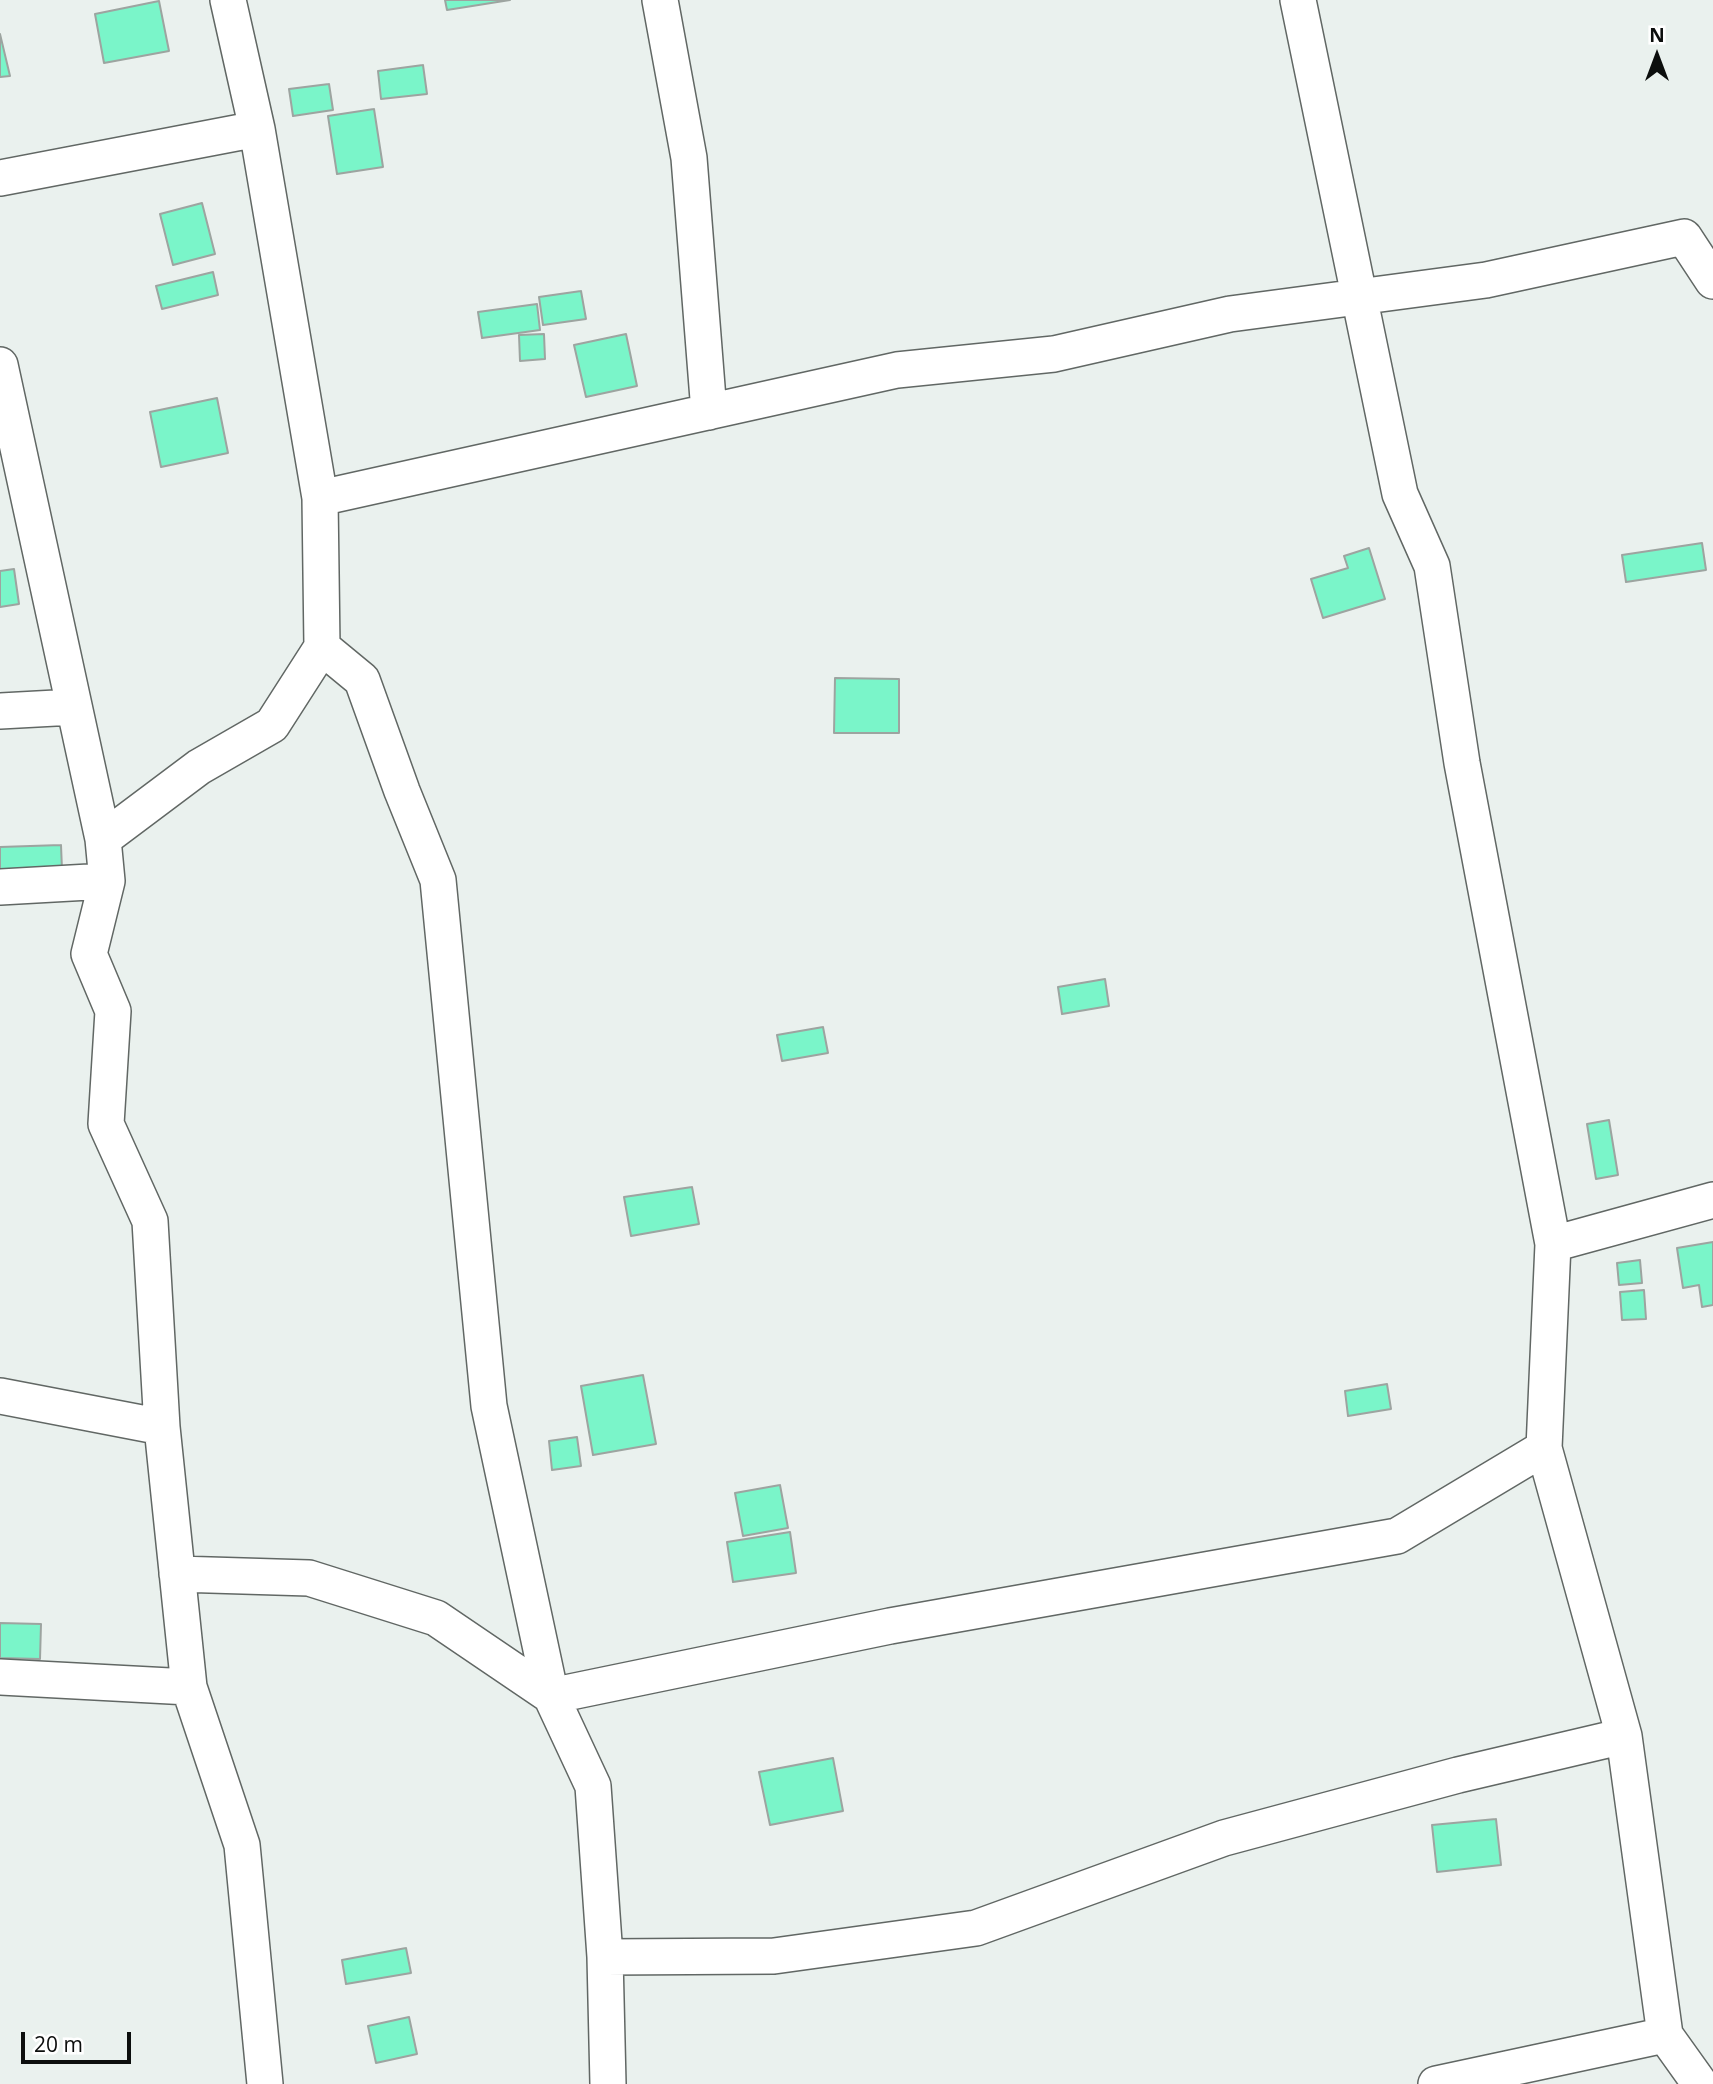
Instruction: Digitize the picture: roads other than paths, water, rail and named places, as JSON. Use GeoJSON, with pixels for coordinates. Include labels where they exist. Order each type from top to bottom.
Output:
{"type":"FeatureCollection","features":[{"type":"Feature","properties":{"kind":"street"},"geometry":{"type":"LineString","coordinates":[[103,839],[199,767],[272,725],[322,647],[320,498],[257,129],[228,0]]}},
{"type":"Feature","properties":{"kind":"street"},"geometry":{"type":"LineString","coordinates":[[660,0],[689,158],[709,412]]}},
{"type":"Feature","properties":{"kind":"street"},"geometry":{"type":"LineString","coordinates":[[1298,0],[1400,494],[1433,566],[1462,763],[1553,1244],[1544,1448],[1624,1737],[1665,2035],[1700,2084]]}},
{"type":"Feature","properties":{"kind":"street"},"geometry":{"type":"LineString","coordinates":[[0,178],[257,129]]}},
{"type":"Feature","properties":{"kind":"street"},"geometry":{"type":"LineString","coordinates":[[320,498],[897,370],[1054,354],[1230,314],[1486,280],[1684,237],[1713,281]]}},
{"type":"Feature","properties":{"kind":"street"},"geometry":{"type":"LineString","coordinates":[[0,365],[103,839],[107,881],[89,954],[113,1011],[106,1124],[150,1221],[162,1427],[189,1686],[242,1845],[265,2084]]}},
{"type":"Feature","properties":{"kind":"street"},"geometry":{"type":"LineString","coordinates":[[322,647],[362,680],[438,880],[489,1406],[551,1696],[593,1786],[605,1957],[608,2084]]}},
{"type":"Feature","properties":{"kind":"street"},"geometry":{"type":"LineString","coordinates":[[0,711],[74,706]]}},
{"type":"Feature","properties":{"kind":"street"},"geometry":{"type":"LineString","coordinates":[[0,887],[107,881]]}},
{"type":"Feature","properties":{"kind":"street"},"geometry":{"type":"LineString","coordinates":[[1553,1244],[1713,1199]]}},
{"type":"Feature","properties":{"kind":"street"},"geometry":{"type":"LineString","coordinates":[[0,1396],[162,1427]]}},
{"type":"Feature","properties":{"kind":"street"},"geometry":{"type":"LineString","coordinates":[[177,1574],[309,1578],[436,1618],[551,1696],[890,1626],[1397,1536],[1544,1448]]}},
{"type":"Feature","properties":{"kind":"street"},"geometry":{"type":"LineString","coordinates":[[0,1677],[189,1686]]}},
{"type":"Feature","properties":{"kind":"street"},"geometry":{"type":"LineString","coordinates":[[605,1957],[774,1956],[976,1928],[1224,1838],[1458,1776],[1624,1737]]}},
{"type":"Feature","properties":{"kind":"street"},"geometry":{"type":"LineString","coordinates":[[1436,2084],[1665,2035]]}}]}
